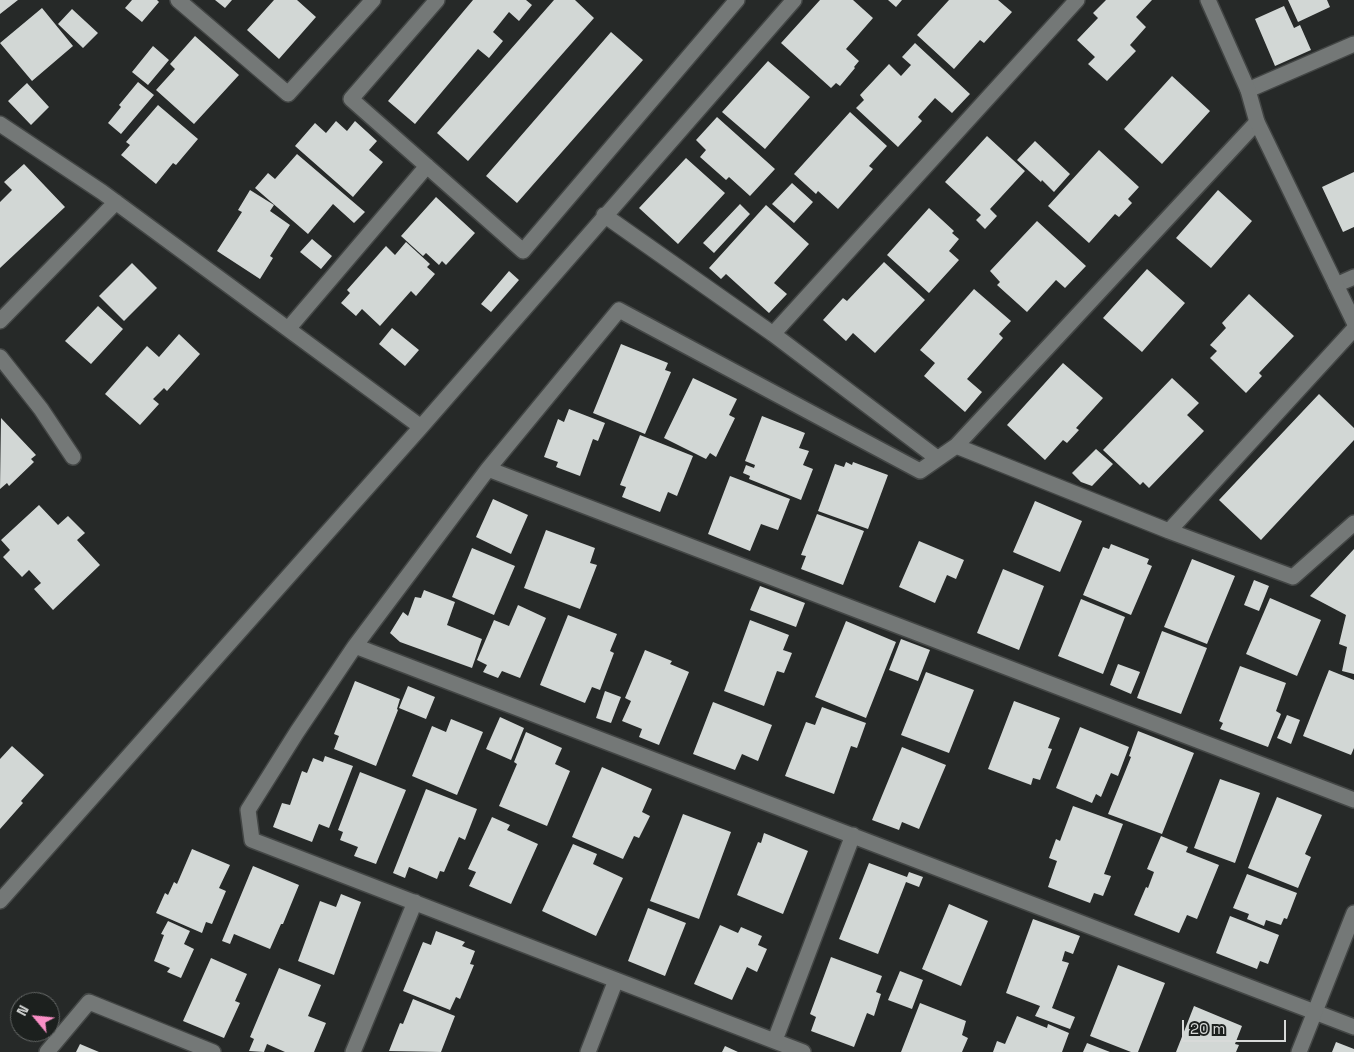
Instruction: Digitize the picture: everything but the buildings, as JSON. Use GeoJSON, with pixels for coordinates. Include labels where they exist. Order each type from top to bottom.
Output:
{"type":"FeatureCollection","features":[{"type":"Feature","properties":{"kind":"street"},"geometry":{"type":"LineString","coordinates":[[178,0],[288,94],[373,0]]}},
{"type":"Feature","properties":{"kind":"street"},"geometry":{"type":"LineString","coordinates":[[437,0],[352,99],[523,251],[737,0]]}},
{"type":"Feature","properties":{"kind":"street"},"geometry":{"type":"LineString","coordinates":[[0,901],[421,427],[590,234],[604,215],[794,0]]}},
{"type":"Feature","properties":{"kind":"street"},"geometry":{"type":"LineString","coordinates":[[773,334],[1077,0]]}},
{"type":"Feature","properties":{"kind":"street"},"geometry":{"type":"LineString","coordinates":[[1208,0],[1248,90],[1257,122],[1354,322]]}},
{"type":"Feature","properties":{"kind":"street"},"geometry":{"type":"LineString","coordinates":[[1248,90],[1354,44]]}},
{"type":"Feature","properties":{"kind":"street"},"geometry":{"type":"LineString","coordinates":[[804,1052],[252,840],[248,810],[297,732],[356,646],[488,469],[619,310],[920,471],[956,446],[1257,122]]}},
{"type":"Feature","properties":{"kind":"street"},"geometry":{"type":"LineString","coordinates":[[0,124],[116,202],[421,427]]}},
{"type":"Feature","properties":{"kind":"street"},"geometry":{"type":"LineString","coordinates":[[288,329],[427,166]]}},
{"type":"Feature","properties":{"kind":"street"},"geometry":{"type":"LineString","coordinates":[[0,321],[116,202]]}},
{"type":"Feature","properties":{"kind":"street"},"geometry":{"type":"LineString","coordinates":[[604,215],[773,334],[937,458]]}},
{"type":"Feature","properties":{"kind":"street"},"geometry":{"type":"LineString","coordinates":[[1336,285],[1354,277]]}},
{"type":"Feature","properties":{"kind":"street"},"geometry":{"type":"LineString","coordinates":[[1168,531],[1354,329]]}},
{"type":"Feature","properties":{"kind":"street"},"geometry":{"type":"LineString","coordinates":[[0,357],[41,409],[74,456]]}},
{"type":"Feature","properties":{"kind":"street"},"geometry":{"type":"LineString","coordinates":[[956,446],[1168,531],[1293,577],[1354,523]]}},
{"type":"Feature","properties":{"kind":"street"},"geometry":{"type":"LineString","coordinates":[[488,469],[1354,800]]}},
{"type":"Feature","properties":{"kind":"street"},"geometry":{"type":"LineString","coordinates":[[356,646],[1354,1027]]}},
{"type":"Feature","properties":{"kind":"street"},"geometry":{"type":"LineString","coordinates":[[775,1040],[853,835]]}},
{"type":"Feature","properties":{"kind":"street"},"geometry":{"type":"LineString","coordinates":[[353,1052],[415,902]]}},
{"type":"Feature","properties":{"kind":"street"},"geometry":{"type":"LineString","coordinates":[[1299,1052],[1354,913]]}},
{"type":"Feature","properties":{"kind":"street"},"geometry":{"type":"LineString","coordinates":[[588,1052],[616,980]]}},
{"type":"Feature","properties":{"kind":"street"},"geometry":{"type":"LineString","coordinates":[[47,1052],[89,1002],[213,1052]]}}]}
